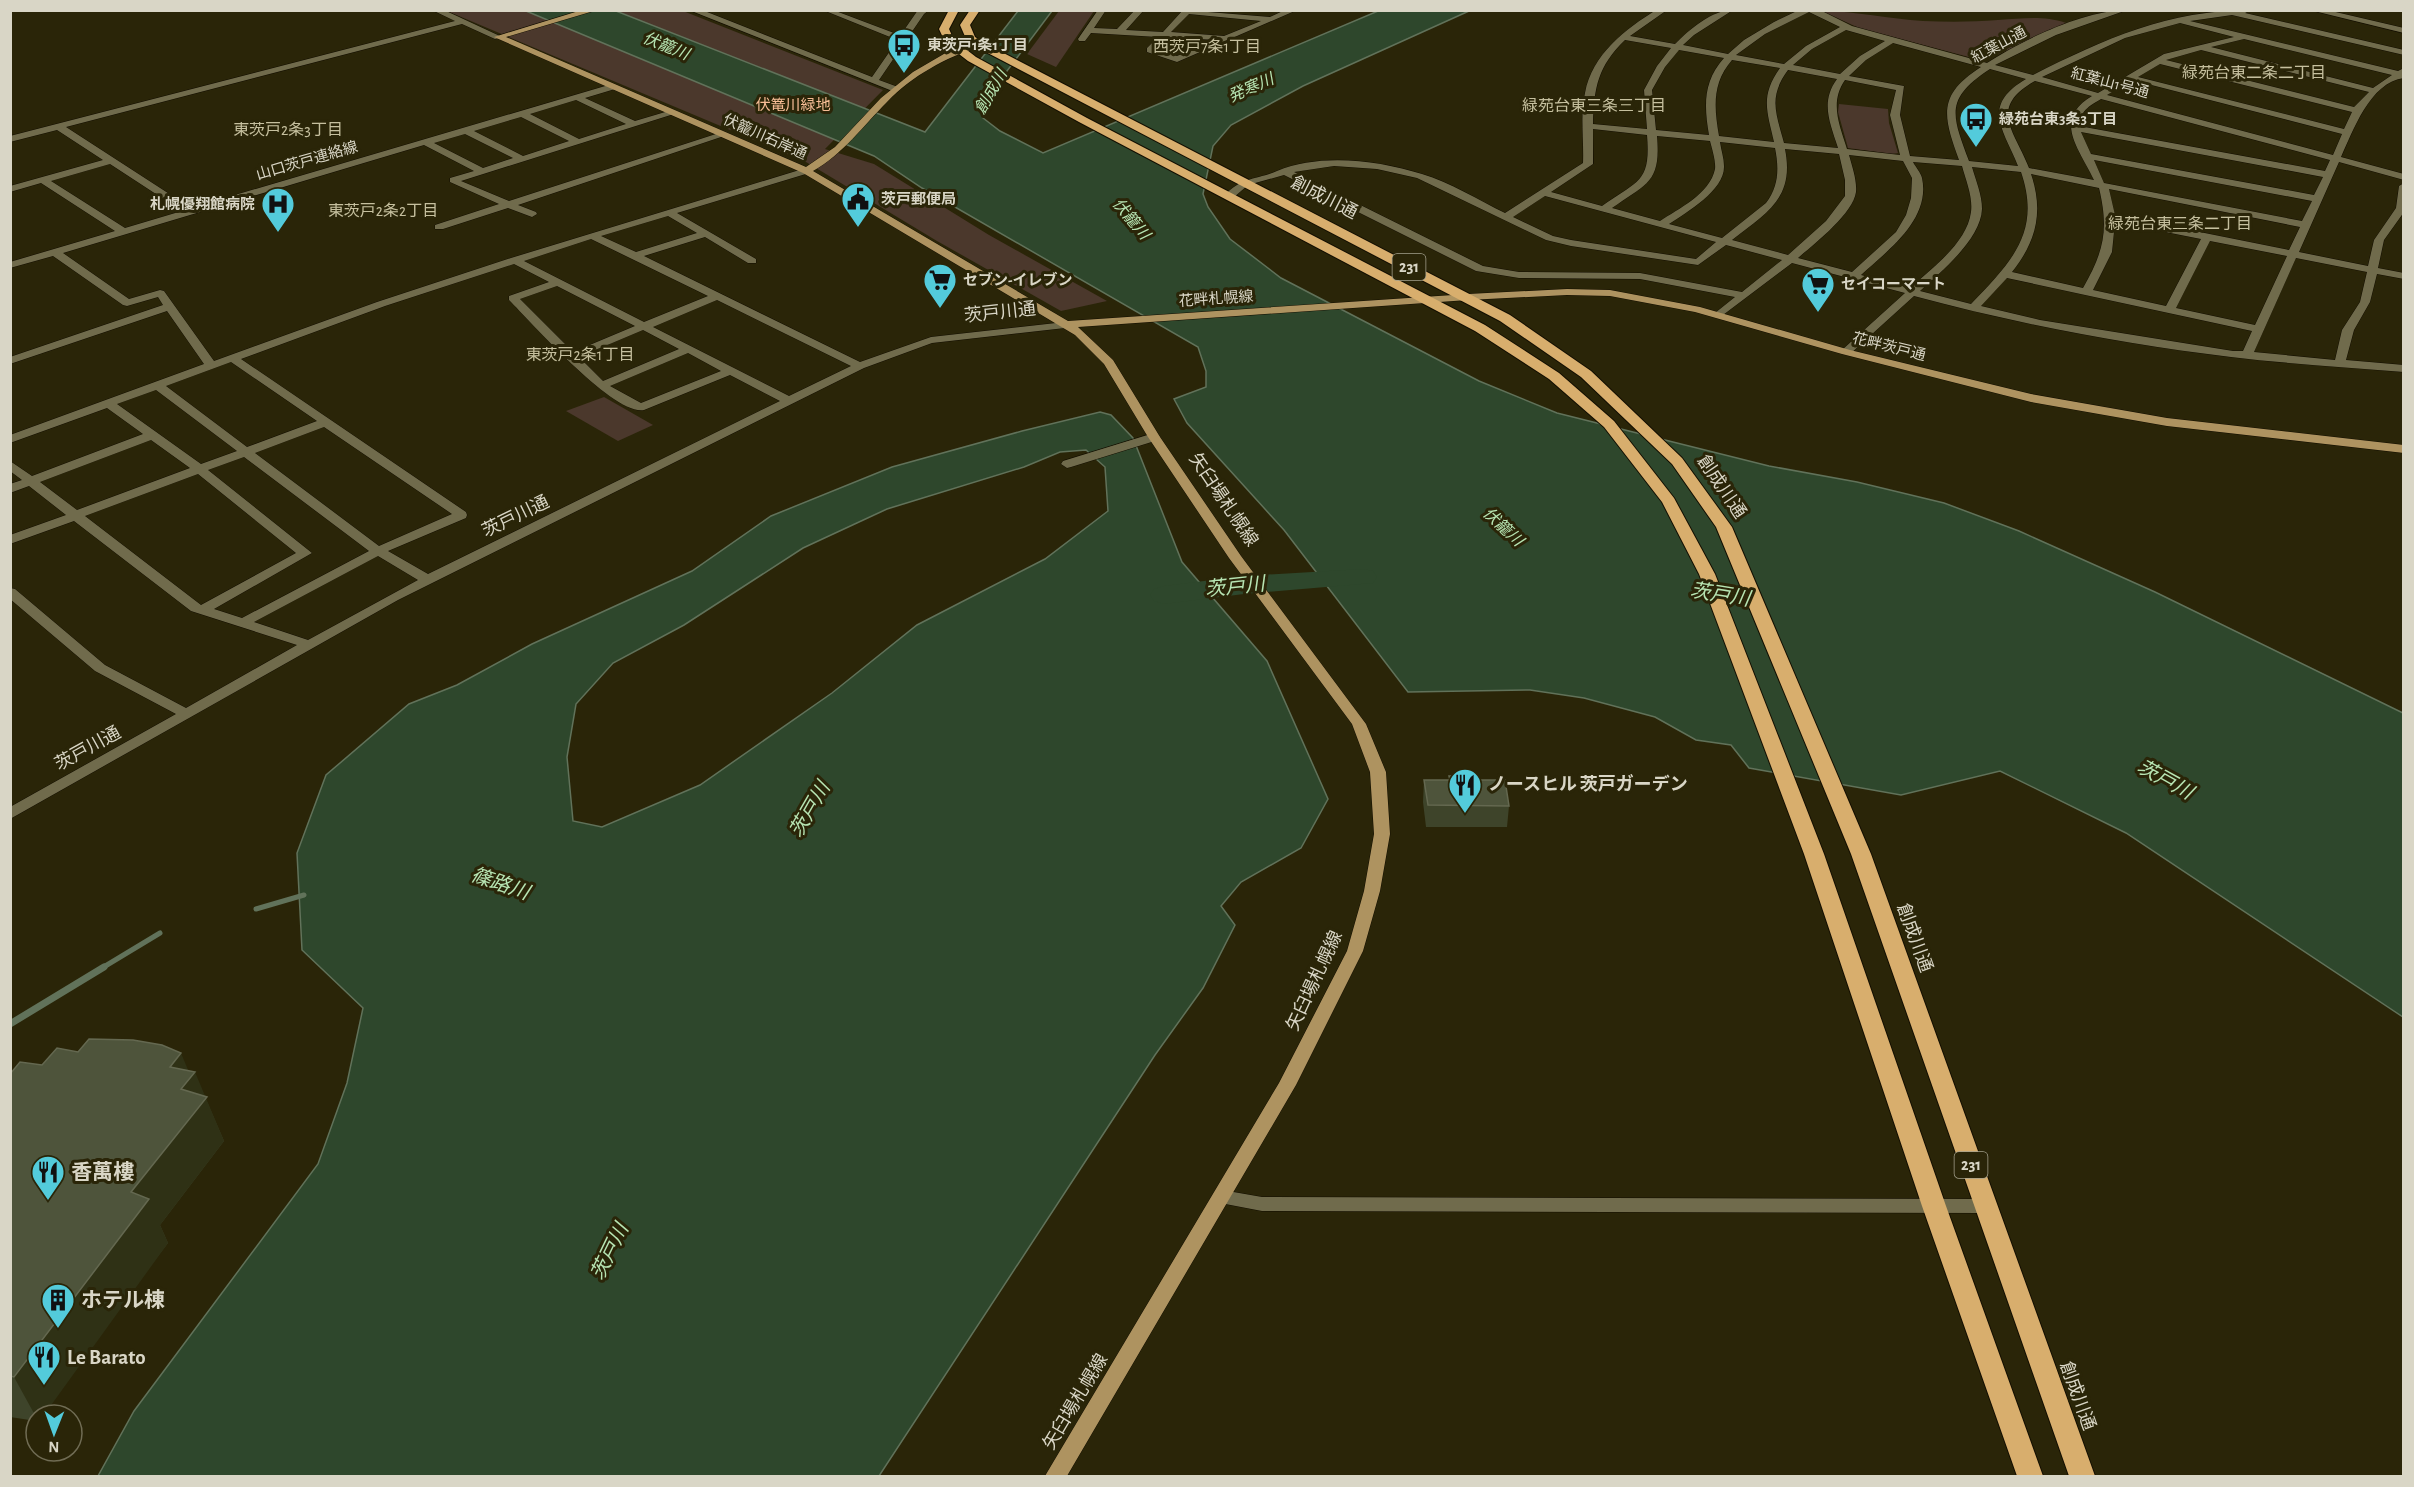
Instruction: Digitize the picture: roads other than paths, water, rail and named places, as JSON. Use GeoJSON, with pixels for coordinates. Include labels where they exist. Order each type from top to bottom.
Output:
{"type":"FeatureCollection","features":[{"type":"Feature","properties":{"kind":"highway","name":"231"},"geometry":{"type":"LineString","coordinates":[[954,10],[946,20],[944,29],[950,42],[972,59],[1083,120],[1480,328],[1554,376],[1609,424],[1670,501],[1707,574],[1814,854],[1934,1206],[2030,1476]]}},
{"type":"Feature","properties":{"kind":"highway"},"geometry":{"type":"LineString","coordinates":[[975,10],[965,25],[971,39],[982,46]]}},
{"type":"Feature","properties":{"kind":"highway","name":"創成川通"},"geometry":{"type":"LineString","coordinates":[[982,46],[1505,318],[1586,374],[1677,461],[1724,527],[1861,854],[2082,1476]]}},
{"type":"Feature","properties":{"kind":"main road"},"geometry":{"type":"LineString","coordinates":[[498,37],[593,10]]}},
{"type":"Feature","properties":{"kind":"main road","name":"伏籠川右岸通"},"geometry":{"type":"LineString","coordinates":[[498,37],[806,171],[1065,325]]}},
{"type":"Feature","properties":{"kind":"main road"},"geometry":{"type":"LineString","coordinates":[[806,171],[825,162],[895,89],[919,72],[959,50],[982,46]]}},
{"type":"Feature","properties":{"kind":"main road","name":"花畔茨戸通"},"geometry":{"type":"LineString","coordinates":[[1369,304],[1567,292],[1610,293],[1654,300],[1719,315],[1846,352],[2031,398],[2156,420],[2248,433],[2403,449]]}},
{"type":"Feature","properties":{"kind":"main road","name":"花畔札幌線"},"geometry":{"type":"LineString","coordinates":[[1065,325],[1369,304]]}},
{"type":"Feature","properties":{"kind":"main road","name":"矢臼場札幌線"},"geometry":{"type":"LineString","coordinates":[[1056,1476],[1287,1085],[1355,951],[1372,891],[1382,834],[1378,772],[1359,724],[1236,558],[1154,437],[1109,362],[1096,348],[1065,325]]}},
{"type":"Feature","properties":{"kind":"street","name":"伏籠川右岸通"},"geometry":{"type":"LineString","coordinates":[[436,10],[498,37]]}},
{"type":"Feature","properties":{"kind":"street"},"geometry":{"type":"LineString","coordinates":[[693,10],[895,89]]}},
{"type":"Feature","properties":{"kind":"street"},"geometry":{"type":"LineString","coordinates":[[827,10],[893,35],[905,36]]}},
{"type":"Feature","properties":{"kind":"street"},"geometry":{"type":"LineString","coordinates":[[874,81],[921,12],[925,10]]}},
{"type":"Feature","properties":{"kind":"street"},"geometry":{"type":"LineString","coordinates":[[1082,39],[1102,10]]}},
{"type":"Feature","properties":{"kind":"street"},"geometry":{"type":"LineString","coordinates":[[1119,32],[1140,10]]}},
{"type":"Feature","properties":{"kind":"street"},"geometry":{"type":"LineString","coordinates":[[1272,20],[1188,11],[1150,50],[1177,59],[1272,20],[1293,10]]}},
{"type":"Feature","properties":{"kind":"street"},"geometry":{"type":"LineString","coordinates":[[1506,217],[1588,164],[1589,92],[1600,65],[1624,37],[1663,10]]}},
{"type":"Feature","properties":{"kind":"street"},"geometry":{"type":"LineString","coordinates":[[1604,209],[1647,178],[1654,159],[1648,90],[1660,66],[1691,33],[1729,10]]}},
{"type":"Feature","properties":{"kind":"street"},"geometry":{"type":"LineString","coordinates":[[1662,224],[1700,197],[1717,177],[1720,168],[1710,96],[1718,73],[1731,56],[1758,34],[1807,10]]}},
{"type":"Feature","properties":{"kind":"street","name":"紅葉山1号通"},"geometry":{"type":"LineString","coordinates":[[1812,10],[1846,27],[2403,177]]}},
{"type":"Feature","properties":{"kind":"street","name":"紅葉山通"},"geometry":{"type":"LineString","coordinates":[[1846,352],[1951,256],[1975,220],[1975,192],[1952,122],[1950,105],[1959,86],[1986,65],[2076,24],[2123,10]]}},
{"type":"Feature","properties":{"kind":"street"},"geometry":{"type":"LineString","coordinates":[[1973,308],[2018,259],[2028,239],[2033,219],[2033,194],[2025,170],[2004,126],[2003,110],[2007,99],[2016,89],[2123,34],[2178,21],[2247,10]]}},
{"type":"Feature","properties":{"kind":"street"},"geometry":{"type":"LineString","coordinates":[[2314,10],[2403,31]]}},
{"type":"Feature","properties":{"kind":"street"},"geometry":{"type":"LineString","coordinates":[[2232,12],[2403,53]]}},
{"type":"Feature","properties":{"kind":"street"},"geometry":{"type":"LineString","coordinates":[[2178,21],[2402,74]]}},
{"type":"Feature","properties":{"kind":"street"},"geometry":{"type":"LineString","coordinates":[[10,139],[462,22]]}},
{"type":"Feature","properties":{"kind":"street"},"geometry":{"type":"LineString","coordinates":[[1227,195],[1245,183],[1284,171],[1334,164],[1377,166],[1410,172],[1550,238],[1698,262],[1770,205],[1779,195],[1784,181],[1780,146],[1770,105],[1778,80],[1799,53],[1813,43],[1846,27]]}},
{"type":"Feature","properties":{"kind":"street"},"geometry":{"type":"LineString","coordinates":[[1088,30],[1227,38]]}},
{"type":"Feature","properties":{"kind":"street"},"geometry":{"type":"LineString","coordinates":[[2087,291],[2106,256],[2112,218],[2102,186],[2074,128],[2076,115],[2082,106],[2098,95],[2167,56],[2242,36]]}},
{"type":"Feature","properties":{"kind":"street"},"geometry":{"type":"LineString","coordinates":[[1624,37],[1901,88],[1895,115],[1906,159],[1917,178],[1916,198],[1911,215],[1900,234],[1855,275]]}},
{"type":"Feature","properties":{"kind":"street"},"geometry":{"type":"LineString","coordinates":[[1719,315],[1790,258],[1842,211],[1850,195],[1851,184],[1831,108],[1832,98],[1843,77],[1867,54],[1893,40]]}},
{"type":"Feature","properties":{"kind":"street"},"geometry":{"type":"LineString","coordinates":[[2196,47],[2374,92]]}},
{"type":"Feature","properties":{"kind":"street"},"geometry":{"type":"LineString","coordinates":[[2158,61],[2358,111]]}},
{"type":"Feature","properties":{"kind":"street"},"geometry":{"type":"LineString","coordinates":[[2247,355],[2358,111],[2374,92],[2402,74]]}},
{"type":"Feature","properties":{"kind":"street"},"geometry":{"type":"LineString","coordinates":[[2129,77],[2348,133]]}},
{"type":"Feature","properties":{"kind":"street","name":"山口茨戸連絡線"},"geometry":{"type":"LineString","coordinates":[[10,265],[612,87]]}},
{"type":"Feature","properties":{"kind":"street"},"geometry":{"type":"LineString","coordinates":[[576,97],[634,124]]}},
{"type":"Feature","properties":{"kind":"street"},"geometry":{"type":"LineString","coordinates":[[532,214],[481,195],[453,180],[672,112]]}},
{"type":"Feature","properties":{"kind":"street"},"geometry":{"type":"LineString","coordinates":[[522,114],[578,141]]}},
{"type":"Feature","properties":{"kind":"street"},"geometry":{"type":"LineString","coordinates":[[58,126],[190,212]]}},
{"type":"Feature","properties":{"kind":"street"},"geometry":{"type":"LineString","coordinates":[[1589,126],[2025,170],[2306,225]]}},
{"type":"Feature","properties":{"kind":"street"},"geometry":{"type":"LineString","coordinates":[[2074,128],[2329,175]]}},
{"type":"Feature","properties":{"kind":"street"},"geometry":{"type":"LineString","coordinates":[[465,130],[522,159]]}},
{"type":"Feature","properties":{"kind":"street"},"geometry":{"type":"LineString","coordinates":[[439,227],[722,135]]}},
{"type":"Feature","properties":{"kind":"street"},"geometry":{"type":"LineString","coordinates":[[425,142],[482,171]]}},
{"type":"Feature","properties":{"kind":"street"},"geometry":{"type":"LineString","coordinates":[[2088,156],[2318,199]]}},
{"type":"Feature","properties":{"kind":"street"},"geometry":{"type":"LineString","coordinates":[[10,189],[110,161]]}},
{"type":"Feature","properties":{"kind":"street"},"geometry":{"type":"LineString","coordinates":[[10,439],[381,304],[592,235],[806,171]]}},
{"type":"Feature","properties":{"kind":"street"},"geometry":{"type":"LineString","coordinates":[[1284,171],[1480,269],[1518,275],[1640,276],[1743,296]]}},
{"type":"Feature","properties":{"kind":"street"},"geometry":{"type":"LineString","coordinates":[[43,180],[123,231]]}},
{"type":"Feature","properties":{"kind":"street"},"geometry":{"type":"LineString","coordinates":[[2340,363],[2348,330],[2365,302],[2379,240],[2401,208],[2403,186]]}},
{"type":"Feature","properties":{"kind":"street"},"geometry":{"type":"LineString","coordinates":[[1544,193],[1973,308],[2108,335],[2247,355],[2403,369]]}},
{"type":"Feature","properties":{"kind":"street"},"geometry":{"type":"LineString","coordinates":[[669,212],[752,261]]}},
{"type":"Feature","properties":{"kind":"street"},"geometry":{"type":"LineString","coordinates":[[2112,218],[2403,276]]}},
{"type":"Feature","properties":{"kind":"street"},"geometry":{"type":"LineString","coordinates":[[635,256],[705,234]]}},
{"type":"Feature","properties":{"kind":"street"},"geometry":{"type":"LineString","coordinates":[[592,235],[861,366]]}},
{"type":"Feature","properties":{"kind":"street"},"geometry":{"type":"LineString","coordinates":[[2170,309],[2207,237]]}},
{"type":"Feature","properties":{"kind":"street"},"geometry":{"type":"LineString","coordinates":[[55,252],[127,303],[160,293],[212,367]]}},
{"type":"Feature","properties":{"kind":"street"},"geometry":{"type":"LineString","coordinates":[[515,260],[789,401]]}},
{"type":"Feature","properties":{"kind":"street"},"geometry":{"type":"LineString","coordinates":[[2005,274],[2260,329]]}},
{"type":"Feature","properties":{"kind":"street"},"geometry":{"type":"LineString","coordinates":[[558,282],[513,298],[601,386],[639,407],[730,371]]}},
{"type":"Feature","properties":{"kind":"street"},"geometry":{"type":"LineString","coordinates":[[572,356],[717,296]]}},
{"type":"Feature","properties":{"kind":"street"},"geometry":{"type":"LineString","coordinates":[[10,361],[169,307]]}},
{"type":"Feature","properties":{"kind":"street","name":"茨戸川通"},"geometry":{"type":"LineString","coordinates":[[10,814],[393,597],[861,366],[931,340],[1065,325]]}},
{"type":"Feature","properties":{"kind":"street"},"geometry":{"type":"LineString","coordinates":[[601,386],[688,349]]}},
{"type":"Feature","properties":{"kind":"street"},"geometry":{"type":"LineString","coordinates":[[232,358],[461,515],[378,551],[243,623]]}},
{"type":"Feature","properties":{"kind":"street"},"geometry":{"type":"LineString","coordinates":[[158,386],[378,551],[428,580]]}},
{"type":"Feature","properties":{"kind":"street"},"geometry":{"type":"LineString","coordinates":[[109,404],[199,469],[305,553],[203,610]]}},
{"type":"Feature","properties":{"kind":"street"},"geometry":{"type":"LineString","coordinates":[[10,540],[326,422]]}},
{"type":"Feature","properties":{"kind":"street"},"geometry":{"type":"LineString","coordinates":[[10,489],[153,435]]}},
{"type":"Feature","properties":{"kind":"street"},"geometry":{"type":"LineString","coordinates":[[1067,464],[1154,437]]}},
{"type":"Feature","properties":{"kind":"street"},"geometry":{"type":"LineString","coordinates":[[10,465],[196,608],[310,645]]}},
{"type":"Feature","properties":{"kind":"street"},"geometry":{"type":"LineString","coordinates":[[10,592],[100,668],[187,714]]}},
{"type":"Feature","properties":{"kind":"street"},"geometry":{"type":"LineString","coordinates":[[1222,1197],[1262,1204],[1986,1206]]}},
{"type":"Feature","properties":{"kind":"water"},"geometry":{"type":"Polygon","coordinates":[[[526,11],[616,11],[925,132],[1018,11],[1052,11],[983,103],[983,118],[1000,131],[1043,153],[1378,11],[1469,11],[1303,86],[1231,125],[1213,146],[1203,194],[1208,207],[1230,239],[1281,278],[1479,381],[1557,413],[1769,466],[1857,482],[1944,503],[2019,531],[2155,592],[2403,713],[2403,1017],[2126,833],[2000,771],[1901,795],[1749,768],[1731,745],[1696,740],[1655,717],[1584,698],[1530,690],[1408,692],[1284,530],[1187,423],[1174,399],[1206,387],[1206,371],[1198,347],[922,188],[874,156],[526,11]]]}},
{"type":"Feature","properties":{"kind":"water"},"geometry":{"type":"Polygon","coordinates":[[[1100,412],[1111,415],[1133,438],[1182,562],[1267,661],[1328,799],[1301,848],[1241,882],[1221,906],[1235,925],[1203,988],[1155,1055],[879,1476],[98,1476],[134,1411],[318,1164],[347,1083],[363,1008],[302,950],[297,853],[326,775],[409,704],[457,685],[532,644],[692,571],[771,516],[892,467],[1100,412]],[[1086,450],[1060,452],[1024,467],[887,509],[803,548],[684,625],[613,663],[576,704],[567,757],[573,821],[602,827],[700,785],[832,693],[917,625],[1045,559],[1108,511],[1105,467],[1086,450]]]}},
{"type":"Feature","properties":{"kind":"waterway","name":"茨戸川"},"geometry":{"type":"LineString","coordinates":[[1164,595],[1244,585],[1363,577]]}},
{"type":"Feature","properties":{"kind":"waterway","name":"篠路川"},"geometry":{"type":"LineString","coordinates":[[256,909],[304,895]]}},
{"type":"Feature","properties":{"kind":"waterway","name":"篠路川"},"geometry":{"type":"LineString","coordinates":[[102,968],[160,933]]}},
{"type":"Feature","properties":{"kind":"waterway","name":"篠路川"},"geometry":{"type":"LineString","coordinates":[[10,1024],[104,967]]}},
{"type":"Feature","properties":{"kind":"place","name":"東茨戸1条1丁目"},"geometry":{"type":"Point","coordinates":[904,74]}},
{"type":"Feature","properties":{"kind":"place","name":"緑苑台東3条3丁目"},"geometry":{"type":"Point","coordinates":[1976,148]}},
{"type":"Feature","properties":{"kind":"place","name":"茨戸郵便局"},"geometry":{"type":"Point","coordinates":[858,228]}},
{"type":"Feature","properties":{"kind":"place","name":"札幌優翔館病院"},"geometry":{"type":"Point","coordinates":[278,233]}},
{"type":"Feature","properties":{"kind":"place","name":"セブン-イレブン"},"geometry":{"type":"Point","coordinates":[940,309]}},
{"type":"Feature","properties":{"kind":"place","name":"セイコーマート"},"geometry":{"type":"Point","coordinates":[1818,313]}},
{"type":"Feature","properties":{"kind":"place","name":"ノースヒル 茨戸ガーデン"},"geometry":{"type":"Point","coordinates":[1465,814]}},
{"type":"Feature","properties":{"kind":"place","name":"香萬樓"},"geometry":{"type":"Point","coordinates":[48,1201]}},
{"type":"Feature","properties":{"kind":"place","name":"ホテル棟"},"geometry":{"type":"Point","coordinates":[58,1329]}},
{"type":"Feature","properties":{"kind":"place","name":"Le Barato"},"geometry":{"type":"Point","coordinates":[44,1386]}},
{"type":"Feature","properties":{"kind":"district","name":"西茨戸7条1丁目"},"geometry":{"type":"Point","coordinates":[1207,47]}},
{"type":"Feature","properties":{"kind":"district","name":"緑苑台東二条二丁目"},"geometry":{"type":"Point","coordinates":[2254,73]}},
{"type":"Feature","properties":{"kind":"district","name":"緑苑台東三条三丁目"},"geometry":{"type":"Point","coordinates":[1594,106]}},
{"type":"Feature","properties":{"kind":"district","name":"東茨戸2条3丁目"},"geometry":{"type":"Point","coordinates":[288,130]}},
{"type":"Feature","properties":{"kind":"district","name":"東茨戸2条2丁目"},"geometry":{"type":"Point","coordinates":[383,211]}},
{"type":"Feature","properties":{"kind":"district","name":"緑苑台東三条二丁目"},"geometry":{"type":"Point","coordinates":[2180,224]}},
{"type":"Feature","properties":{"kind":"district","name":"東茨戸2条1丁目"},"geometry":{"type":"Point","coordinates":[580,355]}},
{"type":"Feature","properties":{"kind":"water label","name":"伏籠川"},"geometry":{"type":"Point","coordinates":[666,46]}},
{"type":"Feature","properties":{"kind":"water label","name":"発寒川"},"geometry":{"type":"Point","coordinates":[1251,88]}},
{"type":"Feature","properties":{"kind":"water label","name":"創成川"},"geometry":{"type":"Point","coordinates":[991,92]}},
{"type":"Feature","properties":{"kind":"water label","name":"伏籠川"},"geometry":{"type":"Point","coordinates":[1131,219]}},
{"type":"Feature","properties":{"kind":"water label","name":"伏籠川"},"geometry":{"type":"Point","coordinates":[1503,527]}},
{"type":"Feature","properties":{"kind":"park label","name":"伏篭川緑地"},"geometry":{"type":"Point","coordinates":[793,105]}}]}
